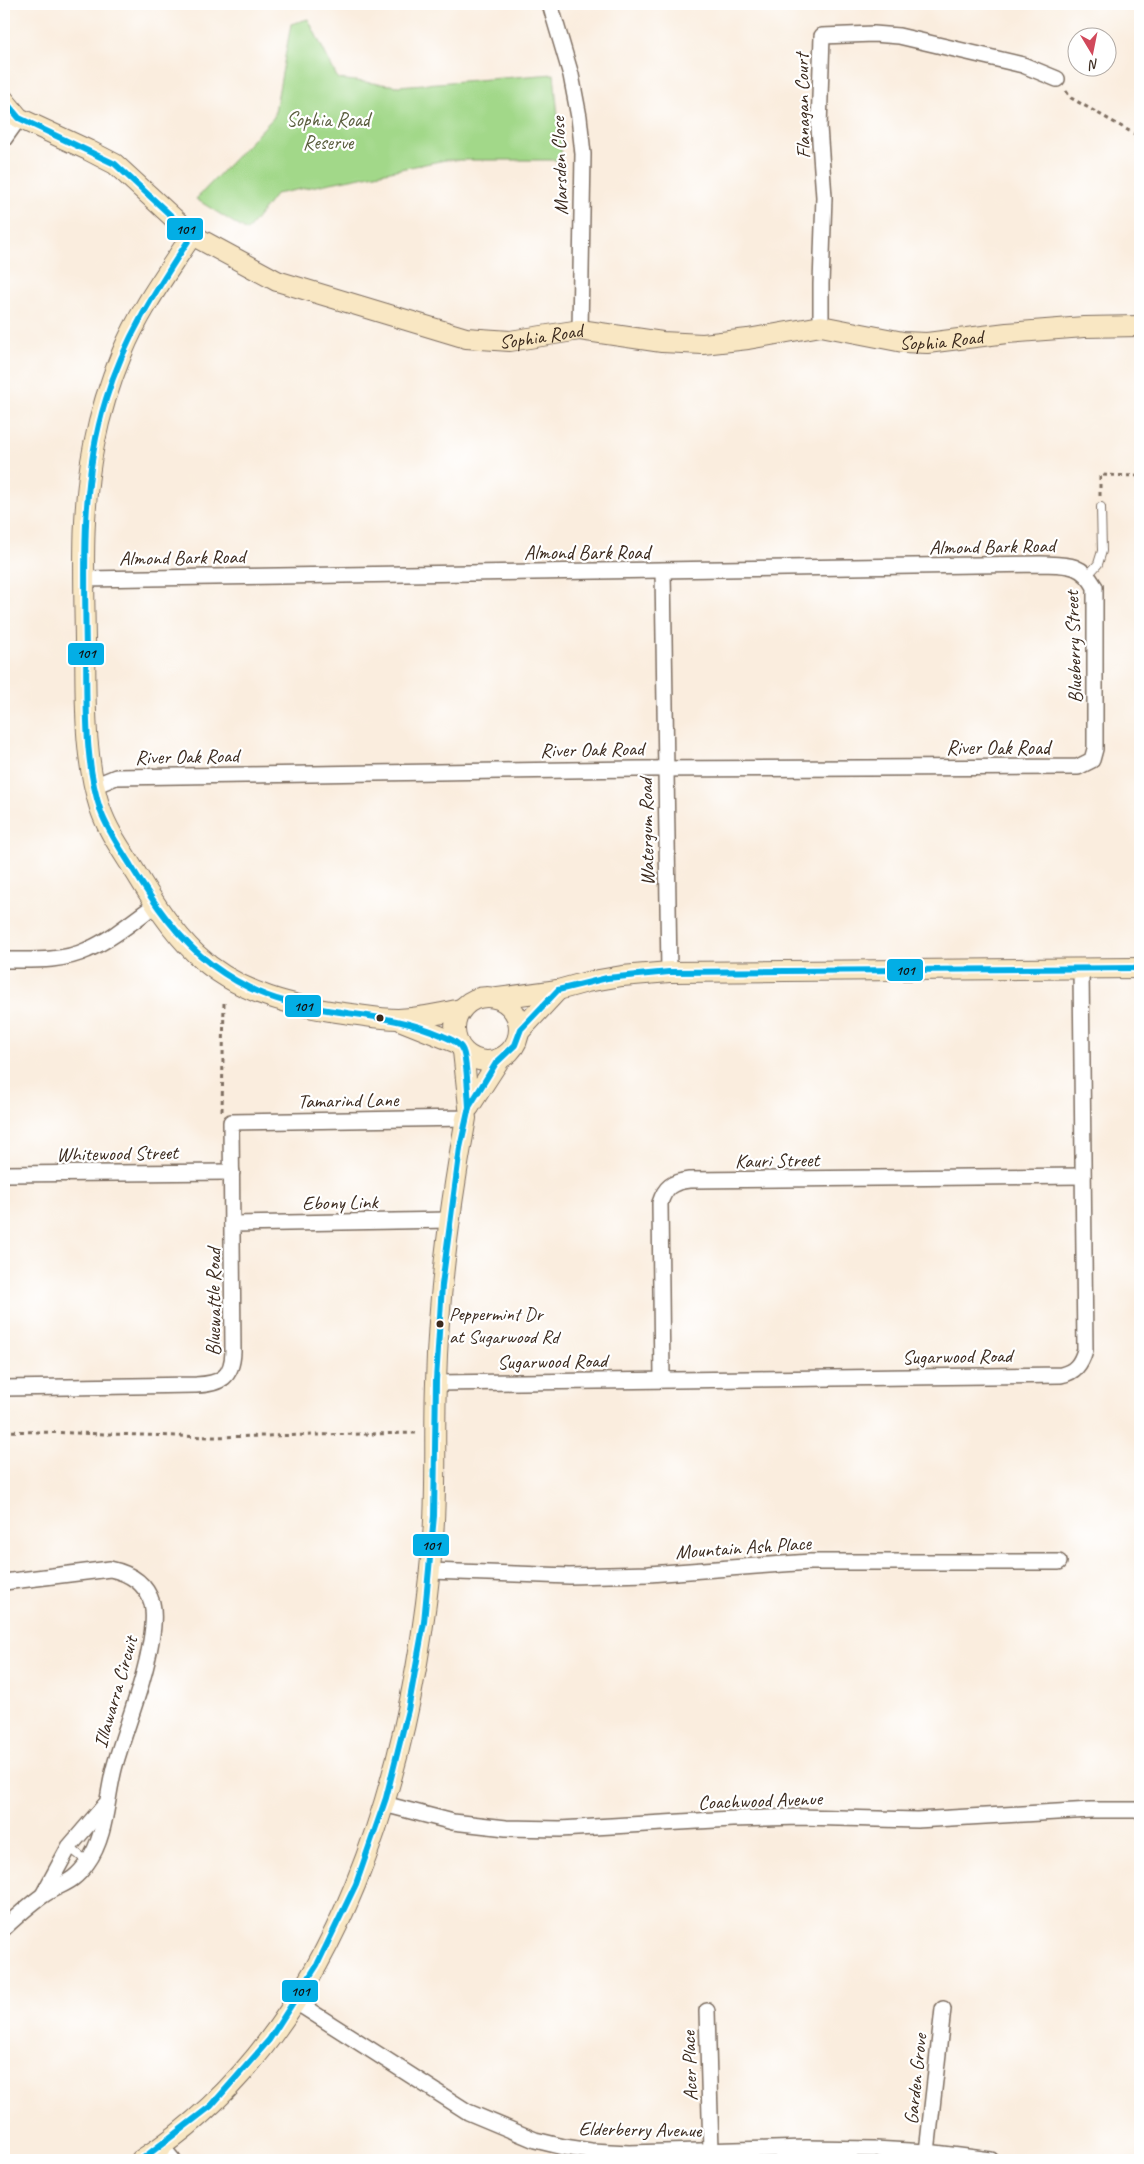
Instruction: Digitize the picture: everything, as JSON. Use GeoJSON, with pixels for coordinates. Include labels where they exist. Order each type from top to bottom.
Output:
{"type":"FeatureCollection","features":[{"type":"Feature","properties":{"kind":"street","name":"Marsden Close"},"geometry":{"type":"LineString","coordinates":[[550,4],[571,75],[582,146],[580,330]]}},
{"type":"Feature","properties":{"kind":"street","name":"Flanagan Court"},"geometry":{"type":"LineString","coordinates":[[821,326],[824,197],[819,120],[822,36],[874,34],[899,36],[1023,65],[1057,79]]}},
{"type":"Feature","properties":{"kind":"street","name":"Sophia Road"},"geometry":{"type":"LineString","coordinates":[[4,100],[19,118],[115,164],[192,235],[277,281],[450,334],[482,340],[510,341],[580,330],[662,342],[703,344],[748,339],[821,326],[915,343],[1048,330],[1140,326]]}},
{"type":"Feature","properties":{"kind":"street"},"geometry":{"type":"LineString","coordinates":[[4,139],[19,118]]}},
{"type":"Feature","properties":{"kind":"street"},"geometry":{"type":"LineString","coordinates":[[192,235],[150,299],[126,345],[106,400],[94,446],[86,504],[84,579],[88,748],[94,786],[109,830],[155,905],[196,954],[227,976],[252,990],[281,1002],[313,1009],[395,1019],[430,1016],[461,1009]]}},
{"type":"Feature","properties":{"kind":"street","name":"Almond Bark Road"},"geometry":{"type":"LineString","coordinates":[[84,579],[1040,564],[1072,565],[1088,575]]}},
{"type":"Feature","properties":{"kind":"street","name":"Watergum Road"},"geometry":{"type":"LineString","coordinates":[[663,571],[669,972]]}},
{"type":"Feature","properties":{"kind":"street","name":"Blueberry Street"},"geometry":{"type":"LineString","coordinates":[[1088,575],[1095,587],[1095,749],[1092,760]]}},
{"type":"Feature","properties":{"kind":"street","name":"River Oak Road"},"geometry":{"type":"LineString","coordinates":[[94,786],[116,777],[665,768],[1078,767],[1092,760]]}},
{"type":"Feature","properties":{"kind":"street"},"geometry":{"type":"LineString","coordinates":[[4,960],[41,960],[65,957],[86,951],[155,905]]}},
{"type":"Feature","properties":{"kind":"street"},"geometry":{"type":"LineString","coordinates":[[141,2160],[167,2153],[198,2117],[235,2082],[296,2002],[344,1915],[384,1804],[405,1725],[430,1571],[436,1486],[438,1328],[449,1220],[468,1112],[460,1047],[454,1025],[461,1009],[468,1002],[478,997],[498,998],[558,990],[586,982],[669,972],[1140,968]]}},
{"type":"Feature","properties":{"kind":"street","name":"Sugarwood Road"},"geometry":{"type":"LineString","coordinates":[[436,1383],[1061,1375],[1070,1373],[1082,1361],[1085,1350],[1081,969]]}},
{"type":"Feature","properties":{"kind":"street"},"geometry":{"type":"LineString","coordinates":[[519,1032],[558,990]]}},
{"type":"Feature","properties":{"kind":"street"},"geometry":{"type":"LineString","coordinates":[[468,1112],[500,1058],[513,1048],[519,1032],[519,1022],[515,1011],[498,998]]}},
{"type":"Feature","properties":{"kind":"street"},"geometry":{"type":"LineString","coordinates":[[395,1019],[460,1047],[480,1060],[500,1058]]}},
{"type":"Feature","properties":{"kind":"street","name":"Tamarind Lane"},"geometry":{"type":"LineString","coordinates":[[231,1122],[468,1112]]}},
{"type":"Feature","properties":{"kind":"street","name":"Bluewattle Road"},"geometry":{"type":"LineString","coordinates":[[4,1388],[196,1385],[218,1382],[227,1375],[233,1366],[231,1122]]}},
{"type":"Feature","properties":{"kind":"street","name":"Whitewood Street"},"geometry":{"type":"LineString","coordinates":[[4,1174],[232,1172]]}},
{"type":"Feature","properties":{"kind":"street","name":"Kauri Street"},"geometry":{"type":"LineString","coordinates":[[662,1379],[660,1203],[663,1192],[669,1185],[689,1180],[1083,1176]]}},
{"type":"Feature","properties":{"kind":"street","name":"Ebony Link"},"geometry":{"type":"LineString","coordinates":[[232,1224],[449,1220]]}},
{"type":"Feature","properties":{"kind":"street","name":"Mountain Ash Place"},"geometry":{"type":"LineString","coordinates":[[430,1571],[569,1576],[649,1574],[810,1562],[1059,1562]]}},
{"type":"Feature","properties":{"kind":"street","name":"Illawarra Circuit"},"geometry":{"type":"LineString","coordinates":[[4,1582],[110,1569],[125,1572],[145,1588],[152,1603],[153,1629],[147,1664],[137,1703],[115,1765],[105,1805],[104,1823],[99,1841],[88,1862],[68,1883],[43,1895],[4,1928]]}},
{"type":"Feature","properties":{"kind":"street","name":"Coachwood Avenue"},"geometry":{"type":"LineString","coordinates":[[384,1804],[453,1822],[506,1828],[560,1829],[800,1817],[917,1820],[1091,1810],[1140,1810]]}},
{"type":"Feature","properties":{"kind":"street","name":"Illawarra Circuit"},"geometry":{"type":"LineString","coordinates":[[43,1895],[69,1847],[105,1805]]}},
{"type":"Feature","properties":{"kind":"street","name":"Elderberry Avenue"},"geometry":{"type":"LineString","coordinates":[[296,2002],[468,2112],[536,2140],[591,2151],[629,2153],[806,2148],[874,2149],[927,2152],[991,2160]]}},
{"type":"Feature","properties":{"kind":"street","name":"Garden Grove"},"geometry":{"type":"LineString","coordinates":[[927,2152],[943,2009]]}},
{"type":"Feature","properties":{"kind":"street","name":"Acer Place"},"geometry":{"type":"LineString","coordinates":[[707,2011],[712,2150]]}},
{"type":"Feature","properties":{"kind":"lane","name":"Blueberry Street"},"geometry":{"type":"LineString","coordinates":[[1088,575],[1098,564],[1102,552],[1101,507]]}},
{"type":"Feature","properties":{"kind":"lane"},"geometry":{"type":"LineString","coordinates":[[69,1847],[88,1862]]}},
{"type":"Feature","properties":{"kind":"path"},"geometry":{"type":"LineString","coordinates":[[1057,79],[1071,98],[1140,137]]}},
{"type":"Feature","properties":{"kind":"path"},"geometry":{"type":"LineString","coordinates":[[1101,507],[1100,475],[1140,476]]}},
{"type":"Feature","properties":{"kind":"path"},"geometry":{"type":"LineString","coordinates":[[4,1432],[212,1437],[436,1432]]}},
{"type":"Feature","properties":{"kind":"green space","name":"Sophia Road Reserve"},"geometry":{"type":"Polygon","coordinates":[[[308,19],[338,79],[398,86],[554,74],[562,160],[445,160],[276,194],[247,231],[196,199],[274,117],[291,24],[308,19]]]}},
{"type":"Feature","properties":{"kind":"transit line","name":"101"},"geometry":{"type":"LineString","coordinates":[[4,100],[19,118],[115,164],[192,235],[143,314],[122,355],[106,399],[92,462],[88,494],[85,558],[87,714],[92,774],[104,819],[139,880],[157,906],[188,944],[212,965],[230,977],[267,996],[307,1007],[404,1023],[454,1041],[462,1048],[464,1056],[469,1107]]}},
{"type":"Feature","properties":{"kind":"transit line","name":"101"},"geometry":{"type":"LineString","coordinates":[[141,2160],[211,2106],[269,2040],[317,1965],[356,1884],[386,1798],[408,1710],[424,1622],[434,1516],[436,1380],[442,1285],[460,1148],[469,1107],[496,1063],[515,1045],[521,1029],[558,990],[607,978],[669,972],[1140,968]]}},
{"type":"Feature","properties":{"kind":"place","name":"Peppermint Dr at Sugarwood Rd"},"geometry":{"type":"Point","coordinates":[440,1324]}}]}
